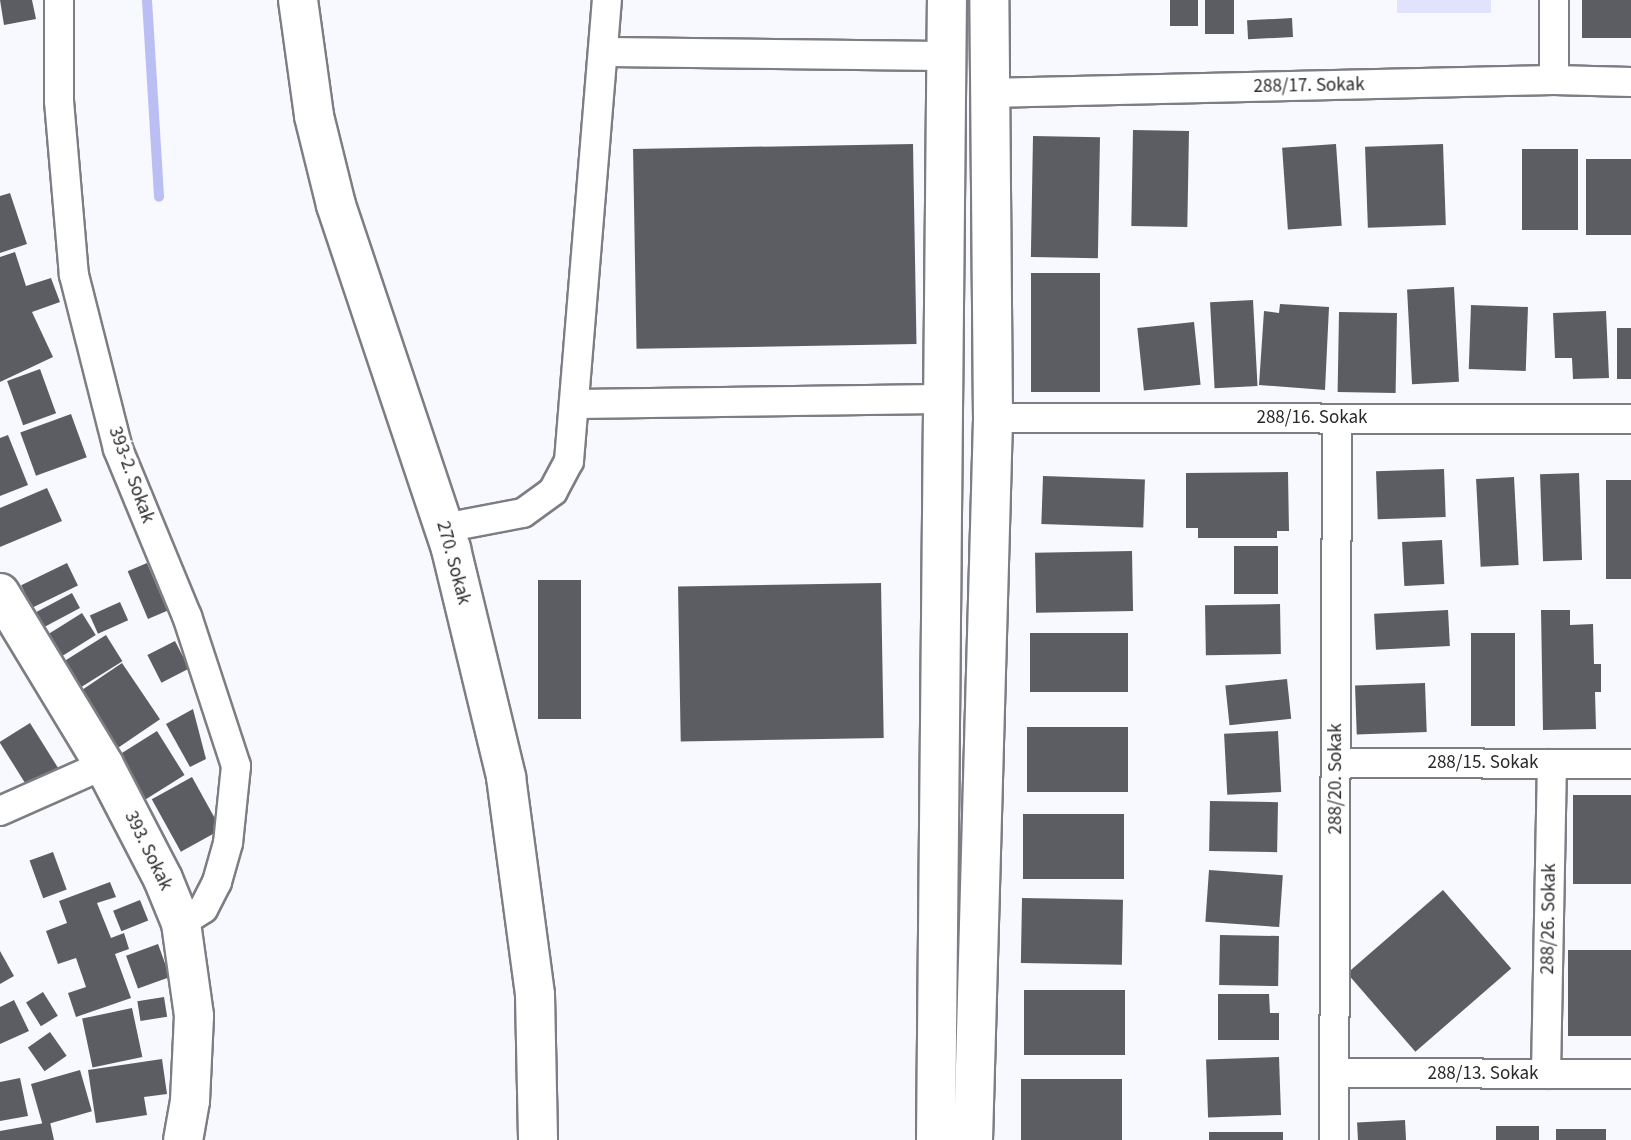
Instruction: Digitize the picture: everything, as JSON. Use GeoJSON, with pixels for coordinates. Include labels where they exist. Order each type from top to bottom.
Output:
{"type":"FeatureCollection","features":[{"type":"Feature","properties":{"kind":"street","name":"393-2. Sokak"},"geometry":{"type":"LineString","coordinates":[[59,0],[59,102],[74,275],[118,449],[187,616],[236,766],[229,844],[217,882],[203,909],[181,923]]}},
{"type":"Feature","properties":{"kind":"street","name":"270. Sokak"},"geometry":{"type":"LineString","coordinates":[[298,0],[314,116],[336,205],[444,528],[506,777],[535,995],[538,1140]]}},
{"type":"Feature","properties":{"kind":"street"},"geometry":{"type":"LineString","coordinates":[[444,528],[523,513],[552,491],[569,461],[607,0]]}},
{"type":"Feature","properties":{"kind":"street"},"geometry":{"type":"LineString","coordinates":[[936,1140],[947,0]]}},
{"type":"Feature","properties":{"kind":"street"},"geometry":{"type":"LineString","coordinates":[[973,1140],[993,418],[989,0]]}},
{"type":"Feature","properties":{"kind":"street"},"geometry":{"type":"LineString","coordinates":[[1554,0],[1555,80]]}},
{"type":"Feature","properties":{"kind":"street"},"geometry":{"type":"LineString","coordinates":[[603,52],[946,56]]}},
{"type":"Feature","properties":{"kind":"street","name":"288/17. Sokak"},"geometry":{"type":"LineString","coordinates":[[988,93],[1555,80],[1631,82]]}},
{"type":"Feature","properties":{"kind":"street"},"geometry":{"type":"LineString","coordinates":[[573,404],[943,399]]}},
{"type":"Feature","properties":{"kind":"street","name":"288/16. Sokak"},"geometry":{"type":"LineString","coordinates":[[993,418],[1631,419]]}},
{"type":"Feature","properties":{"kind":"street","name":"288/20. Sokak"},"geometry":{"type":"LineString","coordinates":[[1335,1140],[1337,419]]}},
{"type":"Feature","properties":{"kind":"street","name":"393. Sokak"},"geometry":{"type":"LineString","coordinates":[[0,593],[104,765],[163,879],[181,923],[194,1016],[190,1101],[183,1140]]}},
{"type":"Feature","properties":{"kind":"street","name":"288/15. Sokak"},"geometry":{"type":"LineString","coordinates":[[1336,763],[1631,764]]}},
{"type":"Feature","properties":{"kind":"street","name":"288/26. Sokak"},"geometry":{"type":"LineString","coordinates":[[1546,1074],[1552,764]]}},
{"type":"Feature","properties":{"kind":"street"},"geometry":{"type":"LineString","coordinates":[[0,811],[104,765]]}},
{"type":"Feature","properties":{"kind":"street","name":"288/13. Sokak"},"geometry":{"type":"LineString","coordinates":[[1335,1073],[1631,1074]]}},
{"type":"Feature","properties":{"kind":"shaded area"},"geometry":{"type":"Polygon","coordinates":[[[1397,0],[1491,0],[1491,13],[1397,13],[1397,0]]]}},
{"type":"Feature","properties":{"kind":"building"},"geometry":{"type":"Polygon","coordinates":[[[0,0],[32,0],[36,19],[4,25],[0,0]]]}},
{"type":"Feature","properties":{"kind":"building"},"geometry":{"type":"Polygon","coordinates":[[[1170,0],[1198,0],[1198,26],[1170,26],[1170,0]]]}},
{"type":"Feature","properties":{"kind":"building"},"geometry":{"type":"Polygon","coordinates":[[[1205,0],[1234,0],[1234,34],[1205,34],[1205,0]]]}},
{"type":"Feature","properties":{"kind":"building"},"geometry":{"type":"Polygon","coordinates":[[[1582,0],[1631,0],[1631,38],[1582,38],[1582,0]]]}},
{"type":"Feature","properties":{"kind":"building"},"geometry":{"type":"Polygon","coordinates":[[[1292,18],[1293,37],[1248,39],[1247,20],[1292,18]]]}},
{"type":"Feature","properties":{"kind":"building"},"geometry":{"type":"Polygon","coordinates":[[[1133,130],[1189,131],[1187,227],[1131,226],[1133,130]]]}},
{"type":"Feature","properties":{"kind":"building"},"geometry":{"type":"Polygon","coordinates":[[[1033,136],[1100,137],[1098,258],[1031,257],[1033,136]]]}},
{"type":"Feature","properties":{"kind":"building"},"geometry":{"type":"Polygon","coordinates":[[[913,144],[916,344],[637,349],[633,149],[913,144]]]}},
{"type":"Feature","properties":{"kind":"building"},"geometry":{"type":"Polygon","coordinates":[[[1336,144],[1342,226],[1288,230],[1282,148],[1336,144]]]}},
{"type":"Feature","properties":{"kind":"building"},"geometry":{"type":"Polygon","coordinates":[[[1443,144],[1446,225],[1368,228],[1365,147],[1443,144]]]}},
{"type":"Feature","properties":{"kind":"building"},"geometry":{"type":"Polygon","coordinates":[[[1522,149],[1578,149],[1578,230],[1522,230],[1522,149]]]}},
{"type":"Feature","properties":{"kind":"building"},"geometry":{"type":"Polygon","coordinates":[[[1586,159],[1631,159],[1631,235],[1586,235],[1586,159]]]}},
{"type":"Feature","properties":{"kind":"building"},"geometry":{"type":"Polygon","coordinates":[[[10,193],[27,244],[0,253],[0,196],[10,193]]]}},
{"type":"Feature","properties":{"kind":"building"},"geometry":{"type":"Polygon","coordinates":[[[15,252],[26,286],[51,278],[60,302],[32,312],[53,357],[0,382],[0,257],[15,252]]]}},
{"type":"Feature","properties":{"kind":"building"},"geometry":{"type":"Polygon","coordinates":[[[1031,273],[1100,273],[1100,392],[1031,392],[1031,273]]]}},
{"type":"Feature","properties":{"kind":"building"},"geometry":{"type":"Polygon","coordinates":[[[1454,287],[1459,382],[1412,384],[1407,289],[1454,287]]]}},
{"type":"Feature","properties":{"kind":"building"},"geometry":{"type":"Polygon","coordinates":[[[1253,300],[1258,386],[1215,388],[1210,302],[1253,300]]]}},
{"type":"Feature","properties":{"kind":"building"},"geometry":{"type":"Polygon","coordinates":[[[1280,304],[1329,307],[1325,390],[1259,385],[1264,311],[1279,313],[1280,304]]]}},
{"type":"Feature","properties":{"kind":"building"},"geometry":{"type":"Polygon","coordinates":[[[1471,305],[1528,307],[1526,371],[1469,369],[1471,305]]]}},
{"type":"Feature","properties":{"kind":"building"},"geometry":{"type":"Polygon","coordinates":[[[1606,311],[1609,378],[1573,379],[1572,358],[1555,358],[1553,313],[1606,311]]]}},
{"type":"Feature","properties":{"kind":"building"},"geometry":{"type":"Polygon","coordinates":[[[1339,312],[1397,313],[1396,393],[1338,392],[1339,312]]]}},
{"type":"Feature","properties":{"kind":"building"},"geometry":{"type":"Polygon","coordinates":[[[1194,322],[1201,385],[1144,391],[1137,328],[1194,322]]]}},
{"type":"Feature","properties":{"kind":"building"},"geometry":{"type":"Polygon","coordinates":[[[1617,328],[1631,328],[1631,379],[1617,379],[1617,328]]]}},
{"type":"Feature","properties":{"kind":"building"},"geometry":{"type":"Polygon","coordinates":[[[40,369],[56,413],[23,425],[7,381],[40,369]]]}},
{"type":"Feature","properties":{"kind":"building"},"geometry":{"type":"Polygon","coordinates":[[[71,414],[87,457],[36,476],[20,432],[71,414]]]}},
{"type":"Feature","properties":{"kind":"building"},"geometry":{"type":"Polygon","coordinates":[[[8,435],[28,485],[0,496],[0,438],[8,435]]]}},
{"type":"Feature","properties":{"kind":"building"},"geometry":{"type":"Polygon","coordinates":[[[1444,469],[1446,517],[1378,519],[1376,471],[1444,469]]]}},
{"type":"Feature","properties":{"kind":"building"},"geometry":{"type":"Polygon","coordinates":[[[1288,472],[1289,531],[1277,531],[1277,538],[1198,538],[1198,528],[1186,528],[1186,473],[1288,472]]]}},
{"type":"Feature","properties":{"kind":"building"},"geometry":{"type":"Polygon","coordinates":[[[1579,473],[1582,560],[1543,561],[1540,474],[1579,473]]]}},
{"type":"Feature","properties":{"kind":"building"},"geometry":{"type":"Polygon","coordinates":[[[1043,476],[1145,480],[1143,528],[1041,524],[1043,476]]]}},
{"type":"Feature","properties":{"kind":"building"},"geometry":{"type":"Polygon","coordinates":[[[1514,477],[1519,565],[1481,567],[1476,479],[1514,477]]]}},
{"type":"Feature","properties":{"kind":"building"},"geometry":{"type":"Polygon","coordinates":[[[1606,480],[1631,480],[1631,579],[1606,579],[1606,480]]]}},
{"type":"Feature","properties":{"kind":"building"},"geometry":{"type":"Polygon","coordinates":[[[47,488],[62,521],[0,547],[0,508],[47,488]]]}},
{"type":"Feature","properties":{"kind":"building"},"geometry":{"type":"Polygon","coordinates":[[[1442,540],[1444,584],[1404,586],[1402,542],[1442,540]]]}},
{"type":"Feature","properties":{"kind":"building"},"geometry":{"type":"Polygon","coordinates":[[[1234,546],[1278,546],[1278,594],[1234,594],[1234,546]]]}},
{"type":"Feature","properties":{"kind":"building"},"geometry":{"type":"Polygon","coordinates":[[[1132,551],[1133,611],[1036,613],[1035,553],[1132,551]]]}},
{"type":"Feature","properties":{"kind":"building"},"geometry":{"type":"Polygon","coordinates":[[[67,563],[78,585],[32,608],[21,585],[67,563]]]}},
{"type":"Feature","properties":{"kind":"building"},"geometry":{"type":"Polygon","coordinates":[[[147,563],[167,611],[148,619],[128,571],[147,563]]]}},
{"type":"Feature","properties":{"kind":"building"},"geometry":{"type":"Polygon","coordinates":[[[538,580],[581,580],[581,719],[538,719],[538,580]]]}},
{"type":"Feature","properties":{"kind":"building"},"geometry":{"type":"Polygon","coordinates":[[[881,583],[884,738],[681,742],[678,587],[881,583]]]}},
{"type":"Feature","properties":{"kind":"building"},"geometry":{"type":"Polygon","coordinates":[[[72,593],[80,608],[35,632],[27,617],[72,593]]]}},
{"type":"Feature","properties":{"kind":"building"},"geometry":{"type":"Polygon","coordinates":[[[120,602],[128,620],[98,634],[90,615],[120,602]]]}},
{"type":"Feature","properties":{"kind":"building"},"geometry":{"type":"Polygon","coordinates":[[[1280,604],[1281,654],[1206,655],[1205,605],[1280,604]]]}},
{"type":"Feature","properties":{"kind":"building"},"geometry":{"type":"Polygon","coordinates":[[[1448,610],[1450,646],[1376,650],[1374,614],[1448,610]]]}},
{"type":"Feature","properties":{"kind":"building"},"geometry":{"type":"Polygon","coordinates":[[[1541,610],[1570,610],[1570,625],[1593,624],[1594,664],[1601,664],[1601,692],[1595,692],[1596,729],[1543,730],[1541,610]]]}},
{"type":"Feature","properties":{"kind":"building"},"geometry":{"type":"Polygon","coordinates":[[[82,613],[96,635],[55,660],[41,638],[82,613]]]}},
{"type":"Feature","properties":{"kind":"building"},"geometry":{"type":"Polygon","coordinates":[[[1030,633],[1128,633],[1128,692],[1030,692],[1030,633]]]}},
{"type":"Feature","properties":{"kind":"building"},"geometry":{"type":"Polygon","coordinates":[[[1471,633],[1515,633],[1515,726],[1471,726],[1471,633]]]}},
{"type":"Feature","properties":{"kind":"building"},"geometry":{"type":"Polygon","coordinates":[[[106,635],[122,661],[68,695],[52,669],[106,635]]]}},
{"type":"Feature","properties":{"kind":"building"},"geometry":{"type":"Polygon","coordinates":[[[175,641],[189,669],[161,683],[147,655],[175,641]]]}},
{"type":"Feature","properties":{"kind":"building"},"geometry":{"type":"Polygon","coordinates":[[[122,663],[160,719],[114,750],[76,694],[122,663]]]}},
{"type":"Feature","properties":{"kind":"building"},"geometry":{"type":"Polygon","coordinates":[[[1287,679],[1291,719],[1230,725],[1225,685],[1287,679]]]}},
{"type":"Feature","properties":{"kind":"building"},"geometry":{"type":"Polygon","coordinates":[[[1425,683],[1427,732],[1357,734],[1355,685],[1425,683]]]}},
{"type":"Feature","properties":{"kind":"building"},"geometry":{"type":"Polygon","coordinates":[[[193,709],[206,759],[190,767],[166,724],[193,709]]]}},
{"type":"Feature","properties":{"kind":"building"},"geometry":{"type":"Polygon","coordinates":[[[30,723],[61,772],[30,791],[0,743],[30,723]]]}},
{"type":"Feature","properties":{"kind":"building"},"geometry":{"type":"Polygon","coordinates":[[[1027,727],[1128,727],[1128,792],[1027,792],[1027,727]]]}},
{"type":"Feature","properties":{"kind":"building"},"geometry":{"type":"Polygon","coordinates":[[[157,731],[185,775],[138,804],[110,760],[157,731]]]}},
{"type":"Feature","properties":{"kind":"building"},"geometry":{"type":"Polygon","coordinates":[[[1278,731],[1281,792],[1227,795],[1224,734],[1278,731]]]}},
{"type":"Feature","properties":{"kind":"building"},"geometry":{"type":"Polygon","coordinates":[[[192,777],[221,829],[181,852],[152,799],[192,777]]]}},
{"type":"Feature","properties":{"kind":"building"},"geometry":{"type":"Polygon","coordinates":[[[1573,795],[1631,795],[1631,884],[1573,884],[1573,795]]]}},
{"type":"Feature","properties":{"kind":"building"},"geometry":{"type":"Polygon","coordinates":[[[1210,801],[1278,802],[1277,852],[1209,851],[1210,801]]]}},
{"type":"Feature","properties":{"kind":"building"},"geometry":{"type":"Polygon","coordinates":[[[1023,814],[1124,814],[1124,879],[1023,879],[1023,814]]]}},
{"type":"Feature","properties":{"kind":"building"},"geometry":{"type":"Polygon","coordinates":[[[53,852],[67,890],[43,898],[30,861],[53,852]]]}},
{"type":"Feature","properties":{"kind":"building"},"geometry":{"type":"Polygon","coordinates":[[[1209,870],[1283,875],[1279,927],[1205,922],[1209,870]]]}},
{"type":"Feature","properties":{"kind":"building"},"geometry":{"type":"Polygon","coordinates":[[[110,882],[116,897],[97,903],[111,938],[124,933],[129,949],[115,954],[131,998],[76,1017],[68,993],[86,987],[76,958],[58,964],[46,931],[67,923],[59,901],[110,882]]]}},
{"type":"Feature","properties":{"kind":"building"},"geometry":{"type":"Polygon","coordinates":[[[1443,890],[1511,968],[1415,1052],[1347,973],[1443,890]]]}},
{"type":"Feature","properties":{"kind":"building"},"geometry":{"type":"Polygon","coordinates":[[[1022,898],[1123,900],[1122,965],[1021,963],[1022,898]]]}},
{"type":"Feature","properties":{"kind":"building"},"geometry":{"type":"Polygon","coordinates":[[[140,900],[148,920],[121,931],[113,911],[140,900]]]}},
{"type":"Feature","properties":{"kind":"building"},"geometry":{"type":"Polygon","coordinates":[[[1220,935],[1279,936],[1278,986],[1219,985],[1220,935]]]}},
{"type":"Feature","properties":{"kind":"building"},"geometry":{"type":"Polygon","coordinates":[[[158,944],[170,977],[138,989],[126,956],[158,944]]]}},
{"type":"Feature","properties":{"kind":"building"},"geometry":{"type":"Polygon","coordinates":[[[1568,950],[1631,950],[1631,1036],[1568,1036],[1568,950]]]}},
{"type":"Feature","properties":{"kind":"building"},"geometry":{"type":"Polygon","coordinates":[[[0,951],[14,976],[0,984],[0,951]]]}},
{"type":"Feature","properties":{"kind":"building"},"geometry":{"type":"Polygon","coordinates":[[[1024,990],[1125,990],[1125,1055],[1024,1055],[1024,990]]]}},
{"type":"Feature","properties":{"kind":"building"},"geometry":{"type":"Polygon","coordinates":[[[43,992],[58,1016],[41,1026],[26,1003],[43,992]]]}},
{"type":"Feature","properties":{"kind":"building"},"geometry":{"type":"Polygon","coordinates":[[[1218,994],[1269,994],[1270,1013],[1279,1013],[1279,1040],[1218,1040],[1218,994]]]}},
{"type":"Feature","properties":{"kind":"building"},"geometry":{"type":"Polygon","coordinates":[[[164,997],[167,1017],[140,1021],[137,1001],[164,997]]]}},
{"type":"Feature","properties":{"kind":"building"},"geometry":{"type":"Polygon","coordinates":[[[14,1000],[29,1031],[0,1044],[0,1007],[14,1000]]]}},
{"type":"Feature","properties":{"kind":"building"},"geometry":{"type":"Polygon","coordinates":[[[132,1008],[142,1057],[93,1068],[82,1019],[132,1008]]]}},
{"type":"Feature","properties":{"kind":"building"},"geometry":{"type":"Polygon","coordinates":[[[50,1032],[67,1056],[45,1071],[28,1047],[50,1032]]]}},
{"type":"Feature","properties":{"kind":"building"},"geometry":{"type":"Polygon","coordinates":[[[1279,1057],[1281,1115],[1208,1118],[1206,1060],[1279,1057]]]}},
{"type":"Feature","properties":{"kind":"building"},"geometry":{"type":"Polygon","coordinates":[[[162,1059],[167,1094],[144,1097],[147,1115],[96,1123],[88,1070],[162,1059]]]}},
{"type":"Feature","properties":{"kind":"building"},"geometry":{"type":"Polygon","coordinates":[[[80,1070],[92,1111],[43,1125],[31,1084],[80,1070]]]}},
{"type":"Feature","properties":{"kind":"building"},"geometry":{"type":"Polygon","coordinates":[[[20,1078],[28,1116],[0,1121],[0,1082],[20,1078]]]}},
{"type":"Feature","properties":{"kind":"building"},"geometry":{"type":"Polygon","coordinates":[[[1021,1079],[1122,1079],[1122,1140],[1021,1140],[1021,1079]]]}},
{"type":"Feature","properties":{"kind":"building"},"geometry":{"type":"Polygon","coordinates":[[[1405,1120],[1406,1140],[1358,1140],[1357,1123],[1405,1120]]]}},
{"type":"Feature","properties":{"kind":"building"},"geometry":{"type":"Polygon","coordinates":[[[50,1122],[54,1140],[0,1140],[0,1131],[50,1122]]]}},
{"type":"Feature","properties":{"kind":"building"},"geometry":{"type":"Polygon","coordinates":[[[1496,1126],[1539,1126],[1539,1140],[1496,1140],[1496,1126]]]}},
{"type":"Feature","properties":{"kind":"building"},"geometry":{"type":"Polygon","coordinates":[[[1556,1129],[1606,1129],[1606,1140],[1556,1140],[1556,1129]]]}},
{"type":"Feature","properties":{"kind":"building"},"geometry":{"type":"Polygon","coordinates":[[[1209,1132],[1283,1132],[1283,1140],[1209,1140],[1209,1132]]]}},
{"type":"Feature","properties":{"kind":"waterway"},"geometry":{"type":"LineString","coordinates":[[147,0],[159,197]]}}]}
